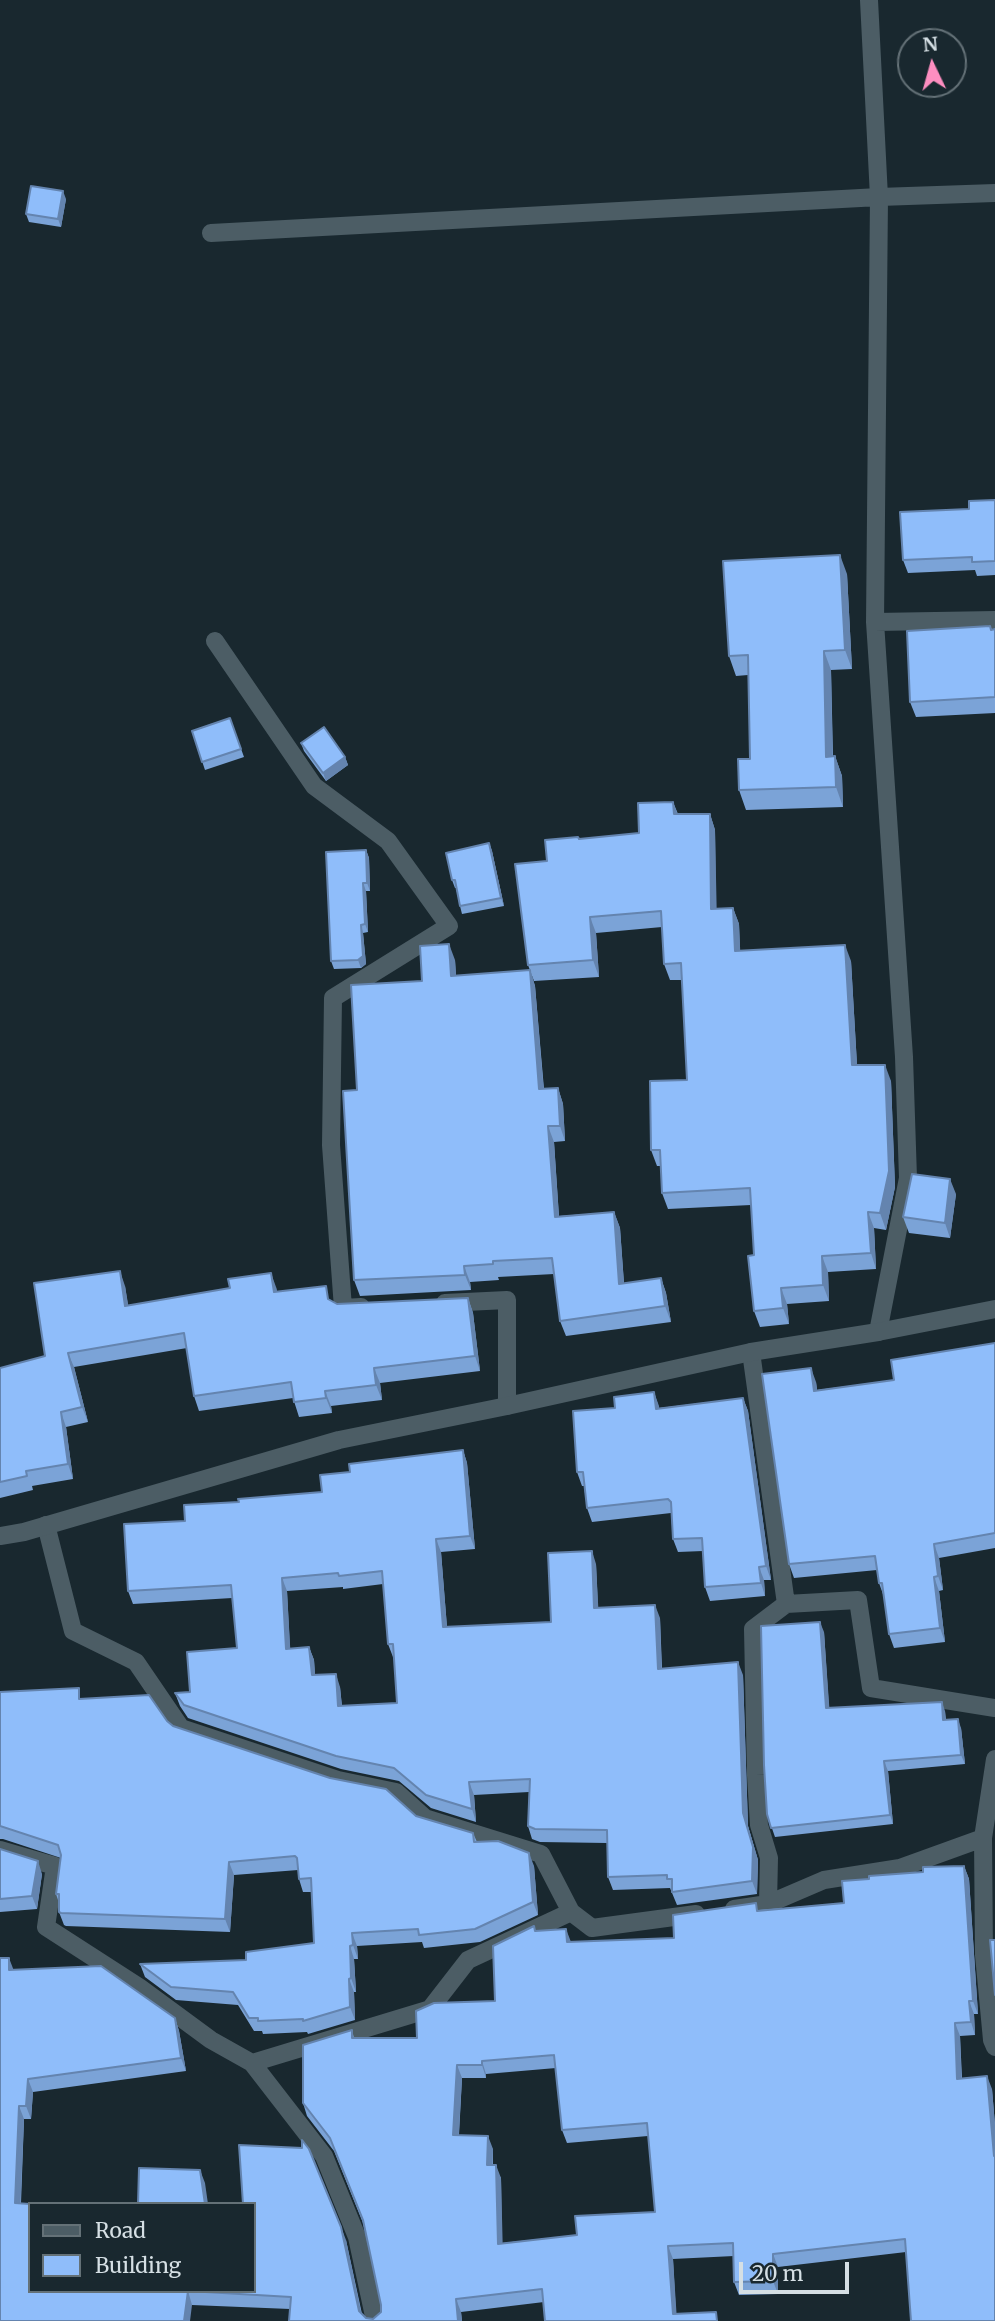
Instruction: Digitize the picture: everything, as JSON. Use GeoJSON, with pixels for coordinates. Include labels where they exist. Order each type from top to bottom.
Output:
{"type":"FeatureCollection","features":[{"type":"Feature","properties":{"kind":"street"},"geometry":{"type":"LineString","coordinates":[[869,0],[879,197],[875,622],[904,1057],[908,1178],[878,1332]]}},
{"type":"Feature","properties":{"kind":"street"},"geometry":{"type":"LineString","coordinates":[[211,233],[995,193]]}},
{"type":"Feature","properties":{"kind":"street"},"geometry":{"type":"LineString","coordinates":[[875,622],[995,620]]}},
{"type":"Feature","properties":{"kind":"street"},"geometry":{"type":"LineString","coordinates":[[215,641],[314,786],[388,841],[449,926],[333,998],[331,1145],[343,1308],[384,1306]]}},
{"type":"Feature","properties":{"kind":"street"},"geometry":{"type":"LineString","coordinates":[[425,1304],[507,1300],[507,1406]]}},
{"type":"Feature","properties":{"kind":"street"},"geometry":{"type":"LineString","coordinates":[[0,1536],[339,1440],[751,1352],[878,1332],[995,1309]]}},
{"type":"Feature","properties":{"kind":"street"},"geometry":{"type":"LineString","coordinates":[[751,1352],[786,1604]]}},
{"type":"Feature","properties":{"kind":"street"},"geometry":{"type":"LineString","coordinates":[[46,1525],[73,1631],[136,1662],[181,1728],[338,1780],[396,1792],[425,1818],[541,1854],[572,1912],[592,1928],[768,1904],[824,1880],[900,1868],[983,1838]]}},
{"type":"Feature","properties":{"kind":"street"},"geometry":{"type":"LineString","coordinates":[[768,1904],[769,1858],[759,1825],[756,1775],[753,1629],[786,1604],[858,1600],[871,1688],[995,1708]]}},
{"type":"Feature","properties":{"kind":"street"},"geometry":{"type":"LineString","coordinates":[[995,1759],[983,1838],[984,1955],[992,2040],[995,2047]]}},
{"type":"Feature","properties":{"kind":"street"},"geometry":{"type":"LineString","coordinates":[[0,1850],[55,1866],[46,1927],[139,1987],[211,2040],[252,2063],[324,2156],[357,2237],[374,2321]]}},
{"type":"Feature","properties":{"kind":"street"},"geometry":{"type":"LineString","coordinates":[[252,2063],[430,2009],[468,1960],[572,1912]]}},
{"type":"Feature","properties":{"kind":"building"},"geometry":{"type":"Polygon","coordinates":[[[31,186],[63,191],[58,219],[26,214],[31,186]]]}},
{"type":"Feature","properties":{"kind":"building"},"geometry":{"type":"Polygon","coordinates":[[[995,500],[995,561],[972,562],[972,557],[903,560],[900,512],[969,509],[969,501],[995,500]]]}},
{"type":"Feature","properties":{"kind":"building"},"geometry":{"type":"Polygon","coordinates":[[[840,555],[845,650],[824,651],[826,757],[835,756],[836,787],[739,790],[738,759],[750,759],[748,655],[729,656],[723,561],[840,555]]]}},
{"type":"Feature","properties":{"kind":"building"},"geometry":{"type":"Polygon","coordinates":[[[990,626],[991,630],[995,629],[995,697],[910,702],[907,631],[990,626]]]}},
{"type":"Feature","properties":{"kind":"building"},"geometry":{"type":"Polygon","coordinates":[[[230,718],[241,749],[202,762],[192,731],[230,718]]]}},
{"type":"Feature","properties":{"kind":"building"},"geometry":{"type":"Polygon","coordinates":[[[324,727],[345,757],[323,773],[301,743],[324,727]]]}},
{"type":"Feature","properties":{"kind":"building"},"geometry":{"type":"Polygon","coordinates":[[[673,802],[674,814],[710,814],[711,909],[733,908],[735,951],[845,945],[852,1065],[885,1065],[889,1171],[880,1213],[868,1212],[871,1253],[822,1256],[823,1285],[781,1288],[783,1308],[754,1311],[748,1256],[754,1255],[750,1188],[662,1193],[660,1150],[651,1150],[650,1081],[687,1080],[681,963],[664,964],[661,911],[590,917],[593,960],[528,965],[515,864],[547,861],[545,840],[639,833],[638,803],[673,802]]]}},
{"type":"Feature","properties":{"kind":"building"},"geometry":{"type":"Polygon","coordinates":[[[489,843],[501,898],[460,906],[446,853],[489,843]]]}},
{"type":"Feature","properties":{"kind":"building"},"geometry":{"type":"Polygon","coordinates":[[[366,850],[367,883],[363,883],[365,924],[361,925],[363,956],[358,960],[331,961],[326,852],[366,850]]]}},
{"type":"Feature","properties":{"kind":"building"},"geometry":{"type":"Polygon","coordinates":[[[449,944],[451,976],[530,970],[539,1089],[558,1088],[560,1126],[548,1126],[555,1217],[614,1212],[619,1284],[661,1278],[665,1306],[560,1321],[552,1258],[493,1261],[493,1264],[464,1266],[465,1275],[354,1280],[343,1091],[357,1090],[351,985],[422,981],[420,946],[449,944]]]}},
{"type":"Feature","properties":{"kind":"building"},"geometry":{"type":"Polygon","coordinates":[[[912,1174],[950,1179],[945,1223],[903,1217],[912,1174]]]}},
{"type":"Feature","properties":{"kind":"building"},"geometry":{"type":"Polygon","coordinates":[[[120,1271],[125,1306],[230,1288],[228,1279],[271,1273],[274,1292],[326,1286],[328,1299],[337,1304],[468,1298],[475,1356],[374,1368],[376,1385],[325,1391],[326,1398],[294,1402],[291,1382],[194,1396],[184,1333],[68,1353],[82,1407],[61,1412],[68,1464],[26,1471],[27,1476],[0,1482],[0,1368],[45,1356],[34,1283],[120,1271]]]}},
{"type":"Feature","properties":{"kind":"building"},"geometry":{"type":"Polygon","coordinates":[[[995,1343],[995,1533],[934,1544],[938,1576],[934,1577],[940,1628],[889,1634],[882,1583],[879,1583],[875,1556],[789,1564],[762,1374],[811,1368],[814,1391],[894,1380],[891,1360],[995,1343]]]}},
{"type":"Feature","properties":{"kind":"building"},"geometry":{"type":"Polygon","coordinates":[[[654,1392],[656,1409],[743,1398],[766,1566],[759,1567],[761,1583],[705,1587],[702,1538],[673,1539],[671,1502],[668,1499],[587,1508],[583,1472],[577,1472],[573,1411],[615,1408],[614,1397],[654,1392]]]}},
{"type":"Feature","properties":{"kind":"building"},"geometry":{"type":"Polygon","coordinates":[[[463,1450],[470,1536],[436,1539],[443,1627],[551,1622],[548,1553],[592,1551],[594,1608],[655,1605],[658,1669],[738,1662],[743,1813],[753,1847],[752,1881],[672,1892],[672,1879],[667,1879],[667,1875],[608,1877],[607,1830],[535,1829],[528,1826],[530,1779],[469,1782],[472,1809],[426,1795],[394,1768],[336,1756],[184,1705],[175,1693],[190,1692],[187,1652],[237,1648],[231,1585],[128,1591],[124,1524],[185,1521],[184,1505],[239,1502],[238,1499],[322,1492],[320,1475],[350,1472],[349,1464],[463,1450]],[[382,1571],[282,1578],[286,1649],[309,1647],[312,1675],[336,1674],[338,1706],[397,1703],[393,1644],[388,1644],[382,1571]]]}},
{"type":"Feature","properties":{"kind":"building"},"geometry":{"type":"Polygon","coordinates":[[[820,1622],[826,1708],[942,1702],[943,1720],[958,1719],[961,1755],[884,1761],[890,1815],[771,1828],[767,1814],[764,1765],[761,1626],[820,1622]]]}},
{"type":"Feature","properties":{"kind":"building"},"geometry":{"type":"Polygon","coordinates":[[[79,1688],[79,1699],[149,1695],[173,1726],[330,1778],[386,1789],[416,1816],[473,1833],[474,1842],[498,1841],[529,1853],[533,1902],[475,1929],[419,1935],[418,1929],[352,1933],[350,2007],[303,2021],[258,2021],[258,2018],[249,2018],[233,1992],[171,1987],[140,1964],[246,1960],[246,1952],[314,1943],[311,1878],[299,1879],[295,1856],[229,1862],[225,1919],[59,1912],[59,1894],[56,1894],[61,1855],[58,1845],[0,1826],[0,1692],[79,1688]]]}},
{"type":"Feature","properties":{"kind":"building"},"geometry":{"type":"Polygon","coordinates":[[[0,1849],[38,1861],[32,1896],[0,1899],[0,1849]]]}},
{"type":"Feature","properties":{"kind":"building"},"geometry":{"type":"Polygon","coordinates":[[[964,1866],[973,2001],[969,2001],[971,2022],[955,2023],[957,2079],[987,2076],[995,2156],[995,2321],[911,2321],[905,2239],[773,2254],[773,2281],[734,2282],[733,2243],[668,2246],[673,2314],[716,2312],[717,2321],[545,2321],[542,2289],[456,2299],[458,2321],[289,2321],[291,2297],[222,2293],[256,2293],[256,2202],[243,2202],[239,2145],[302,2148],[302,2140],[309,2149],[341,2227],[359,2311],[366,2318],[373,2319],[381,2312],[363,2220],[330,2138],[303,2103],[303,2045],[352,2030],[352,2038],[417,2038],[416,2011],[434,2003],[495,2001],[493,1946],[534,1926],[535,1931],[566,1929],[567,1942],[674,1938],[673,1915],[756,1903],[757,1911],[844,1903],[842,1881],[923,1872],[923,1867],[964,1866]],[[554,2055],[482,2061],[482,2065],[457,2065],[453,2135],[488,2136],[487,2165],[496,2165],[498,2244],[577,2235],[575,2216],[655,2212],[647,2123],[562,2130],[554,2055]]]}},
{"type":"Feature","properties":{"kind":"building"},"geometry":{"type":"Polygon","coordinates":[[[990,1940],[995,1940],[995,1995],[990,1940]]]}},
{"type":"Feature","properties":{"kind":"building"},"geometry":{"type":"Polygon","coordinates":[[[0,1958],[9,1958],[9,1970],[101,1966],[175,2018],[181,2058],[28,2079],[26,2106],[19,2106],[15,2203],[28,2204],[28,2293],[188,2293],[184,2321],[0,2321],[0,1958]]]}},
{"type":"Feature","properties":{"kind":"building"},"geometry":{"type":"Polygon","coordinates":[[[139,2168],[200,2170],[205,2202],[138,2202],[139,2168]]]}}]}
